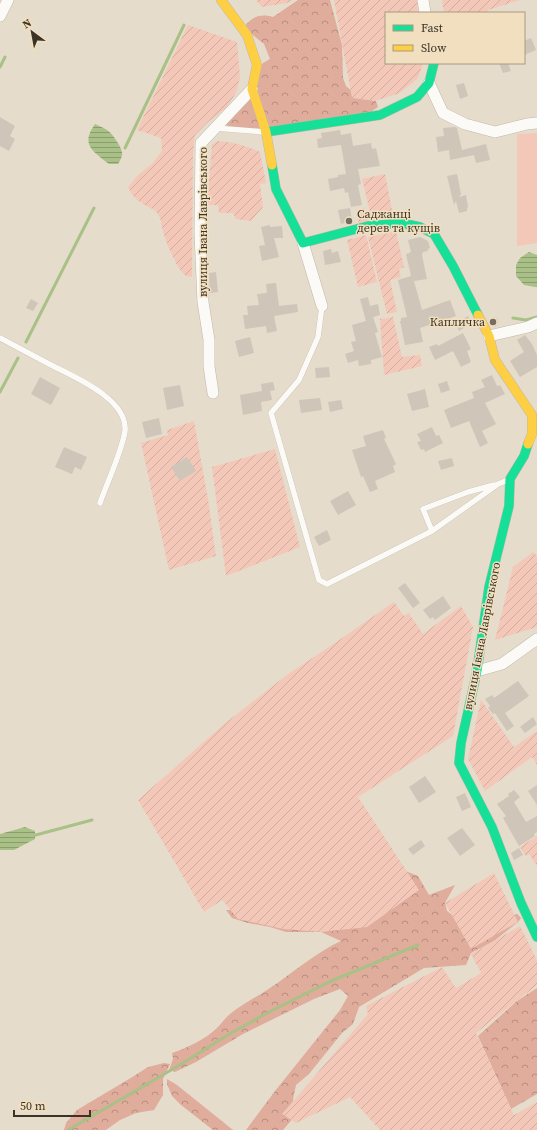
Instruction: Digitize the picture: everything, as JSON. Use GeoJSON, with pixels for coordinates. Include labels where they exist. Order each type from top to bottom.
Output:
{"type":"FeatureCollection","features":[{"type":"Feature","properties":{"kind":"street"},"geometry":{"type":"LineString","coordinates":[[0,16],[8,0]]}},
{"type":"Feature","properties":{"kind":"street"},"geometry":{"type":"LineString","coordinates":[[221,0],[247,35],[257,65],[252,89],[266,132],[276,189],[303,243],[322,306]]}},
{"type":"Feature","properties":{"kind":"street"},"geometry":{"type":"LineString","coordinates":[[423,0],[425,12]]}},
{"type":"Feature","properties":{"kind":"street"},"geometry":{"type":"LineString","coordinates":[[266,132],[380,115],[417,97],[429,83],[434,64]]}},
{"type":"Feature","properties":{"kind":"street"},"geometry":{"type":"LineString","coordinates":[[429,83],[444,113],[465,124],[495,132],[537,123]]}},
{"type":"Feature","properties":{"kind":"street","name":"вулиця Івана Лаврівського"},"geometry":{"type":"LineString","coordinates":[[213,394],[209,366],[209,340],[203,302],[200,233],[201,143],[252,89]]}},
{"type":"Feature","properties":{"kind":"street","name":"вулиця Івана Лаврівського"},"geometry":{"type":"LineString","coordinates":[[303,243],[368,226],[402,223],[420,227],[434,234],[453,266],[489,336],[495,360],[532,415],[532,434],[524,456],[510,479],[509,506],[489,587],[477,672],[460,743],[459,762],[492,827],[521,903],[537,937]]}},
{"type":"Feature","properties":{"kind":"street"},"geometry":{"type":"LineString","coordinates":[[489,336],[528,327],[537,323]]}},
{"type":"Feature","properties":{"kind":"street"},"geometry":{"type":"LineString","coordinates":[[477,672],[502,664],[537,639]]}},
{"type":"Feature","properties":{"kind":"lane"},"geometry":{"type":"LineString","coordinates":[[215,128],[266,132]]}},
{"type":"Feature","properties":{"kind":"lane"},"geometry":{"type":"LineString","coordinates":[[322,306],[318,337],[299,380],[271,413],[319,580],[327,584],[432,531],[498,484]]}},
{"type":"Feature","properties":{"kind":"lane"},"geometry":{"type":"LineString","coordinates":[[0,338],[94,388],[110,400],[122,415],[125,430],[119,452],[100,503]]}},
{"type":"Feature","properties":{"kind":"lane"},"geometry":{"type":"LineString","coordinates":[[432,531],[423,509],[468,492],[498,484],[510,479]]}},
{"type":"Feature","properties":{"kind":"green space"},"geometry":{"type":"Polygon","coordinates":[[[298,0],[330,0],[342,45],[343,78],[346,86],[353,92],[375,99],[378,107],[369,113],[260,131],[234,129],[226,125],[263,63],[270,59],[264,44],[244,28],[246,24],[256,17],[264,15],[273,17],[298,0]]]}},
{"type":"Feature","properties":{"kind":"green space"},"geometry":{"type":"Polygon","coordinates":[[[403,870],[418,876],[429,895],[455,885],[445,903],[447,911],[464,924],[517,914],[521,918],[494,941],[471,953],[466,965],[424,968],[359,1007],[353,1024],[342,1033],[309,1074],[296,1085],[293,1099],[295,1116],[283,1130],[246,1130],[275,1091],[340,1010],[348,996],[340,989],[314,999],[243,1034],[196,1062],[175,1072],[169,1070],[173,1059],[172,1053],[202,1040],[217,1028],[226,1017],[235,1010],[270,988],[313,957],[341,941],[321,932],[286,932],[248,923],[232,918],[226,910],[238,910],[403,870]]]}},
{"type":"Feature","properties":{"kind":"green space"},"geometry":{"type":"Polygon","coordinates":[[[537,988],[537,1094],[511,1109],[478,1036],[517,1001],[537,988]]]}},
{"type":"Feature","properties":{"kind":"green space"},"geometry":{"type":"Polygon","coordinates":[[[164,1063],[170,1064],[163,1079],[163,1095],[154,1110],[136,1113],[120,1120],[106,1130],[64,1130],[66,1123],[77,1110],[148,1067],[164,1063]]]}},
{"type":"Feature","properties":{"kind":"green space"},"geometry":{"type":"Polygon","coordinates":[[[167,1079],[177,1085],[233,1130],[213,1130],[172,1096],[167,1084],[167,1079]]]}},
{"type":"Feature","properties":{"kind":"shaded area"},"geometry":{"type":"Polygon","coordinates":[[[256,0],[293,0],[287,3],[262,7],[256,0]]]}},
{"type":"Feature","properties":{"kind":"shaded area"},"geometry":{"type":"Polygon","coordinates":[[[334,0],[417,0],[418,12],[385,12],[385,64],[423,64],[418,78],[400,93],[375,101],[352,98],[334,0]]]}},
{"type":"Feature","properties":{"kind":"shaded area"},"geometry":{"type":"Polygon","coordinates":[[[442,0],[520,0],[488,10],[488,12],[444,12],[442,0]]]}},
{"type":"Feature","properties":{"kind":"shaded area"},"geometry":{"type":"Polygon","coordinates":[[[188,25],[237,42],[240,77],[236,93],[226,108],[208,122],[195,135],[193,154],[192,277],[186,276],[178,267],[165,238],[158,214],[135,198],[128,187],[139,174],[152,164],[162,151],[161,138],[137,130],[188,25]]]}},
{"type":"Feature","properties":{"kind":"shaded area"},"geometry":{"type":"Polygon","coordinates":[[[95,124],[109,132],[118,143],[122,153],[118,164],[109,164],[90,147],[89,137],[95,124]]]}},
{"type":"Feature","properties":{"kind":"shaded area"},"geometry":{"type":"Polygon","coordinates":[[[537,133],[537,243],[517,246],[517,134],[537,133]]]}},
{"type":"Feature","properties":{"kind":"shaded area"},"geometry":{"type":"Polygon","coordinates":[[[218,141],[229,142],[260,152],[266,183],[260,184],[263,207],[251,221],[236,219],[233,213],[219,213],[218,205],[207,205],[212,144],[218,141]]]}},
{"type":"Feature","properties":{"kind":"shaded area"},"geometry":{"type":"Polygon","coordinates":[[[385,174],[393,215],[372,220],[362,179],[385,174]]]}},
{"type":"Feature","properties":{"kind":"shaded area"},"geometry":{"type":"Polygon","coordinates":[[[365,208],[368,222],[359,223],[356,210],[365,208]]]}},
{"type":"Feature","properties":{"kind":"shaded area"},"geometry":{"type":"Polygon","coordinates":[[[396,231],[404,267],[399,269],[401,277],[390,280],[397,312],[387,314],[368,237],[396,231]]]}},
{"type":"Feature","properties":{"kind":"shaded area"},"geometry":{"type":"Polygon","coordinates":[[[366,235],[377,282],[358,287],[347,240],[366,235]]]}},
{"type":"Feature","properties":{"kind":"shaded area"},"geometry":{"type":"Polygon","coordinates":[[[529,252],[537,255],[537,287],[524,285],[516,276],[516,265],[520,258],[529,252]]]}},
{"type":"Feature","properties":{"kind":"shaded area"},"geometry":{"type":"Polygon","coordinates":[[[393,317],[402,357],[420,355],[422,366],[384,375],[380,319],[393,317]]]}},
{"type":"Feature","properties":{"kind":"shaded area"},"geometry":{"type":"Polygon","coordinates":[[[194,421],[208,499],[216,556],[169,570],[141,443],[168,435],[167,430],[194,421]]]}},
{"type":"Feature","properties":{"kind":"shaded area"},"geometry":{"type":"Polygon","coordinates":[[[275,449],[300,547],[226,576],[212,467],[275,449]]]}},
{"type":"Feature","properties":{"kind":"shaded area"},"geometry":{"type":"Polygon","coordinates":[[[533,552],[537,556],[537,627],[495,640],[513,567],[533,552]]]}},
{"type":"Feature","properties":{"kind":"shaded area"},"geometry":{"type":"Polygon","coordinates":[[[394,602],[404,616],[409,613],[423,634],[461,606],[473,627],[453,736],[358,797],[419,890],[367,927],[321,932],[283,929],[238,919],[222,900],[204,912],[138,800],[223,725],[288,674],[394,602]]]}},
{"type":"Feature","properties":{"kind":"shaded area"},"geometry":{"type":"Polygon","coordinates":[[[481,700],[514,747],[537,731],[537,765],[532,757],[485,791],[468,759],[481,700]]]}},
{"type":"Feature","properties":{"kind":"shaded area"},"geometry":{"type":"Polygon","coordinates":[[[25,827],[35,831],[35,839],[14,850],[0,850],[0,834],[25,827]]]}},
{"type":"Feature","properties":{"kind":"shaded area"},"geometry":{"type":"Polygon","coordinates":[[[537,836],[537,866],[529,854],[526,856],[520,847],[537,836]]]}},
{"type":"Feature","properties":{"kind":"shaded area"},"geometry":{"type":"Polygon","coordinates":[[[494,873],[518,922],[471,949],[445,903],[494,873]]]}},
{"type":"Feature","properties":{"kind":"shaded area"},"geometry":{"type":"Polygon","coordinates":[[[520,926],[537,960],[537,985],[476,1033],[514,1115],[537,1102],[537,1130],[380,1130],[350,1097],[296,1123],[282,1114],[368,1014],[366,1006],[442,967],[456,988],[481,973],[471,954],[520,926]]]}},
{"type":"Feature","properties":{"kind":"building"},"geometry":{"type":"Polygon","coordinates":[[[531,38],[536,50],[525,55],[525,41],[531,38]]]}},
{"type":"Feature","properties":{"kind":"building"},"geometry":{"type":"Polygon","coordinates":[[[499,64],[508,64],[511,71],[503,73],[499,64]]]}},
{"type":"Feature","properties":{"kind":"building"},"geometry":{"type":"Polygon","coordinates":[[[464,83],[468,96],[460,99],[456,85],[464,83]]]}},
{"type":"Feature","properties":{"kind":"building"},"geometry":{"type":"Polygon","coordinates":[[[0,117],[15,126],[10,136],[15,139],[9,151],[0,146],[0,117]]]}},
{"type":"Feature","properties":{"kind":"building"},"geometry":{"type":"Polygon","coordinates":[[[443,128],[457,128],[462,150],[486,144],[490,160],[476,163],[474,155],[450,160],[449,150],[438,152],[436,137],[444,136],[443,128]]]}},
{"type":"Feature","properties":{"kind":"building"},"geometry":{"type":"Polygon","coordinates":[[[340,130],[341,135],[351,133],[353,146],[371,143],[372,149],[376,148],[380,166],[358,169],[361,184],[358,185],[362,205],[351,207],[348,192],[345,193],[344,188],[330,191],[328,179],[346,174],[341,145],[318,148],[317,139],[322,138],[321,133],[340,130]]]}},
{"type":"Feature","properties":{"kind":"building"},"geometry":{"type":"Polygon","coordinates":[[[457,174],[461,194],[459,197],[466,195],[468,207],[467,211],[459,213],[456,201],[454,205],[447,176],[457,174]]]}},
{"type":"Feature","properties":{"kind":"building"},"geometry":{"type":"Polygon","coordinates":[[[350,208],[352,221],[341,224],[338,210],[350,208]]]}},
{"type":"Feature","properties":{"kind":"building"},"geometry":{"type":"Polygon","coordinates":[[[270,225],[270,227],[282,226],[283,238],[274,238],[279,257],[262,261],[259,246],[265,245],[261,227],[270,225]]]}},
{"type":"Feature","properties":{"kind":"building"},"geometry":{"type":"Polygon","coordinates":[[[420,237],[428,241],[430,248],[428,251],[423,252],[422,255],[427,279],[414,281],[422,310],[450,300],[456,316],[420,328],[423,342],[405,345],[400,321],[401,318],[407,317],[398,280],[411,276],[406,254],[411,252],[408,240],[420,237]]]}},
{"type":"Feature","properties":{"kind":"building"},"geometry":{"type":"Polygon","coordinates":[[[331,249],[332,253],[338,251],[341,262],[325,265],[323,251],[331,249]]]}},
{"type":"Feature","properties":{"kind":"building"},"geometry":{"type":"Polygon","coordinates":[[[216,272],[218,292],[210,293],[209,273],[216,272]]]}},
{"type":"Feature","properties":{"kind":"building"},"geometry":{"type":"Polygon","coordinates":[[[276,283],[279,306],[297,304],[298,312],[274,316],[277,331],[267,333],[266,326],[245,329],[243,315],[248,315],[247,306],[259,305],[257,294],[267,293],[266,284],[276,283]]]}},
{"type":"Feature","properties":{"kind":"building"},"geometry":{"type":"Polygon","coordinates":[[[368,297],[370,306],[378,304],[380,315],[373,317],[378,332],[375,333],[382,357],[371,360],[371,364],[359,366],[358,360],[348,363],[345,354],[354,351],[351,342],[356,341],[352,325],[366,321],[360,299],[368,297]]]}},
{"type":"Feature","properties":{"kind":"building"},"geometry":{"type":"Polygon","coordinates":[[[31,299],[38,303],[33,311],[26,308],[31,299]]]}},
{"type":"Feature","properties":{"kind":"building"},"geometry":{"type":"Polygon","coordinates":[[[468,316],[472,323],[459,331],[455,323],[468,316]]]}},
{"type":"Feature","properties":{"kind":"building","name":"Капличка"},"geometry":{"type":"Polygon","coordinates":[[[494,317],[498,320],[495,327],[490,319],[494,317]]]}},
{"type":"Feature","properties":{"kind":"building"},"geometry":{"type":"Polygon","coordinates":[[[463,333],[471,349],[467,351],[471,362],[461,367],[453,351],[435,360],[429,347],[437,344],[438,346],[463,333]]]}},
{"type":"Feature","properties":{"kind":"building"},"geometry":{"type":"Polygon","coordinates":[[[525,335],[532,344],[537,355],[537,367],[520,377],[510,361],[524,352],[517,340],[525,335]]]}},
{"type":"Feature","properties":{"kind":"building"},"geometry":{"type":"Polygon","coordinates":[[[250,337],[254,353],[239,357],[235,341],[250,337]]]}},
{"type":"Feature","properties":{"kind":"building"},"geometry":{"type":"Polygon","coordinates":[[[329,367],[330,377],[316,378],[315,368],[329,367]]]}},
{"type":"Feature","properties":{"kind":"building"},"geometry":{"type":"Polygon","coordinates":[[[492,375],[497,386],[500,385],[505,394],[485,403],[496,424],[482,431],[488,443],[480,447],[469,421],[451,428],[444,410],[474,398],[472,392],[485,387],[481,380],[492,375]]]}},
{"type":"Feature","properties":{"kind":"building"},"geometry":{"type":"Polygon","coordinates":[[[40,377],[60,388],[51,405],[31,394],[40,377]]]}},
{"type":"Feature","properties":{"kind":"building"},"geometry":{"type":"Polygon","coordinates":[[[447,381],[450,390],[441,393],[438,384],[447,381]]]}},
{"type":"Feature","properties":{"kind":"building"},"geometry":{"type":"Polygon","coordinates":[[[273,382],[275,390],[270,391],[272,400],[261,402],[262,411],[243,415],[240,395],[262,391],[261,384],[273,382]]]}},
{"type":"Feature","properties":{"kind":"building"},"geometry":{"type":"Polygon","coordinates":[[[180,385],[184,406],[167,410],[163,388],[180,385]]]}},
{"type":"Feature","properties":{"kind":"building"},"geometry":{"type":"Polygon","coordinates":[[[425,389],[429,407],[412,411],[407,394],[425,389]]]}},
{"type":"Feature","properties":{"kind":"building"},"geometry":{"type":"Polygon","coordinates":[[[320,398],[322,410],[301,413],[299,400],[320,398]]]}},
{"type":"Feature","properties":{"kind":"building"},"geometry":{"type":"Polygon","coordinates":[[[341,400],[343,409],[330,412],[328,402],[341,400]]]}},
{"type":"Feature","properties":{"kind":"building"},"geometry":{"type":"Polygon","coordinates":[[[159,418],[162,434],[146,438],[142,422],[159,418]]]}},
{"type":"Feature","properties":{"kind":"building"},"geometry":{"type":"Polygon","coordinates":[[[432,427],[436,436],[439,435],[443,443],[425,452],[424,449],[421,450],[417,442],[421,441],[417,434],[432,427]]]}},
{"type":"Feature","properties":{"kind":"building"},"geometry":{"type":"Polygon","coordinates":[[[383,430],[386,438],[384,439],[396,464],[393,466],[395,472],[375,481],[378,489],[370,492],[363,476],[361,477],[352,450],[366,446],[363,436],[383,430]]]}},
{"type":"Feature","properties":{"kind":"building"},"geometry":{"type":"Polygon","coordinates":[[[64,447],[87,457],[81,470],[75,467],[72,474],[55,467],[64,447]]]}},
{"type":"Feature","properties":{"kind":"building"},"geometry":{"type":"Polygon","coordinates":[[[187,457],[196,471],[180,481],[171,467],[187,457]]]}},
{"type":"Feature","properties":{"kind":"building"},"geometry":{"type":"Polygon","coordinates":[[[452,458],[454,466],[441,470],[438,461],[452,458]]]}},
{"type":"Feature","properties":{"kind":"building"},"geometry":{"type":"Polygon","coordinates":[[[348,491],[356,505],[338,515],[330,501],[348,491]]]}},
{"type":"Feature","properties":{"kind":"building"},"geometry":{"type":"Polygon","coordinates":[[[327,530],[331,540],[319,546],[314,537],[327,530]]]}},
{"type":"Feature","properties":{"kind":"building"},"geometry":{"type":"Polygon","coordinates":[[[405,583],[420,603],[413,608],[398,588],[405,583]]]}},
{"type":"Feature","properties":{"kind":"building"},"geometry":{"type":"Polygon","coordinates":[[[443,596],[451,608],[435,620],[433,617],[430,619],[423,610],[443,596]]]}},
{"type":"Feature","properties":{"kind":"building"},"geometry":{"type":"Polygon","coordinates":[[[518,681],[529,696],[505,713],[514,726],[507,731],[495,713],[493,714],[488,708],[490,706],[485,699],[492,695],[494,698],[518,681]]]}},
{"type":"Feature","properties":{"kind":"building"},"geometry":{"type":"Polygon","coordinates":[[[533,717],[537,724],[525,733],[520,727],[533,717]]]}},
{"type":"Feature","properties":{"kind":"building"},"geometry":{"type":"Polygon","coordinates":[[[425,776],[436,792],[419,803],[409,787],[425,776]]]}},
{"type":"Feature","properties":{"kind":"building"},"geometry":{"type":"Polygon","coordinates":[[[537,785],[537,805],[528,791],[537,785]]]}},
{"type":"Feature","properties":{"kind":"building"},"geometry":{"type":"Polygon","coordinates":[[[514,790],[520,797],[514,802],[526,822],[537,816],[537,832],[534,834],[535,836],[519,846],[503,818],[506,816],[497,804],[509,796],[508,794],[514,790]]]}},
{"type":"Feature","properties":{"kind":"building"},"geometry":{"type":"Polygon","coordinates":[[[465,793],[471,807],[462,811],[456,797],[465,793]]]}},
{"type":"Feature","properties":{"kind":"building"},"geometry":{"type":"Polygon","coordinates":[[[462,828],[475,845],[460,856],[447,838],[462,828]]]}},
{"type":"Feature","properties":{"kind":"building"},"geometry":{"type":"Polygon","coordinates":[[[421,840],[425,846],[413,855],[408,849],[421,840]]]}},
{"type":"Feature","properties":{"kind":"building"},"geometry":{"type":"Polygon","coordinates":[[[519,848],[523,855],[514,860],[511,853],[519,848]]]}},
{"type":"Feature","properties":{"kind":"waterway"},"geometry":{"type":"LineString","coordinates":[[125,148],[184,25]]}},
{"type":"Feature","properties":{"kind":"waterway"},"geometry":{"type":"LineString","coordinates":[[0,67],[5,57]]}},
{"type":"Feature","properties":{"kind":"waterway"},"geometry":{"type":"LineString","coordinates":[[26,342],[94,208]]}},
{"type":"Feature","properties":{"kind":"waterway"},"geometry":{"type":"LineString","coordinates":[[513,318],[526,320],[537,317]]}},
{"type":"Feature","properties":{"kind":"waterway"},"geometry":{"type":"LineString","coordinates":[[0,392],[18,358]]}},
{"type":"Feature","properties":{"kind":"waterway"},"geometry":{"type":"LineString","coordinates":[[32,836],[92,820]]}},
{"type":"Feature","properties":{"kind":"waterway"},"geometry":{"type":"LineString","coordinates":[[68,1130],[178,1066],[231,1033],[271,1011],[329,982],[418,945]]}},
{"type":"Feature","properties":{"kind":"traffic: fast"},"geometry":{"type":"LineString","coordinates":[[266,132],[380,115],[417,97],[429,83],[434,64]]}},
{"type":"Feature","properties":{"kind":"traffic: fast"},"geometry":{"type":"LineString","coordinates":[[272,165],[276,189],[303,243],[368,226],[402,223],[420,227],[434,234],[453,266],[478,315]]}},
{"type":"Feature","properties":{"kind":"traffic: fast"},"geometry":{"type":"LineString","coordinates":[[528,444],[524,456],[510,479],[509,506],[489,587],[477,671],[461,743],[459,763],[492,827],[521,903],[537,937]]}},
{"type":"Feature","properties":{"kind":"traffic: slow"},"geometry":{"type":"LineString","coordinates":[[221,0],[247,35],[257,65],[252,89],[266,132],[272,165]]}},
{"type":"Feature","properties":{"kind":"traffic: slow"},"geometry":{"type":"LineString","coordinates":[[478,315],[489,336],[495,360],[532,415],[532,434],[528,444]]}},
{"type":"Feature","properties":{"kind":"place","name":"Саджанці дерев та кущів"},"geometry":{"type":"Point","coordinates":[349,221]}},
{"type":"Feature","properties":{"kind":"place","name":"Капличка"},"geometry":{"type":"Point","coordinates":[493,322]}}]}
